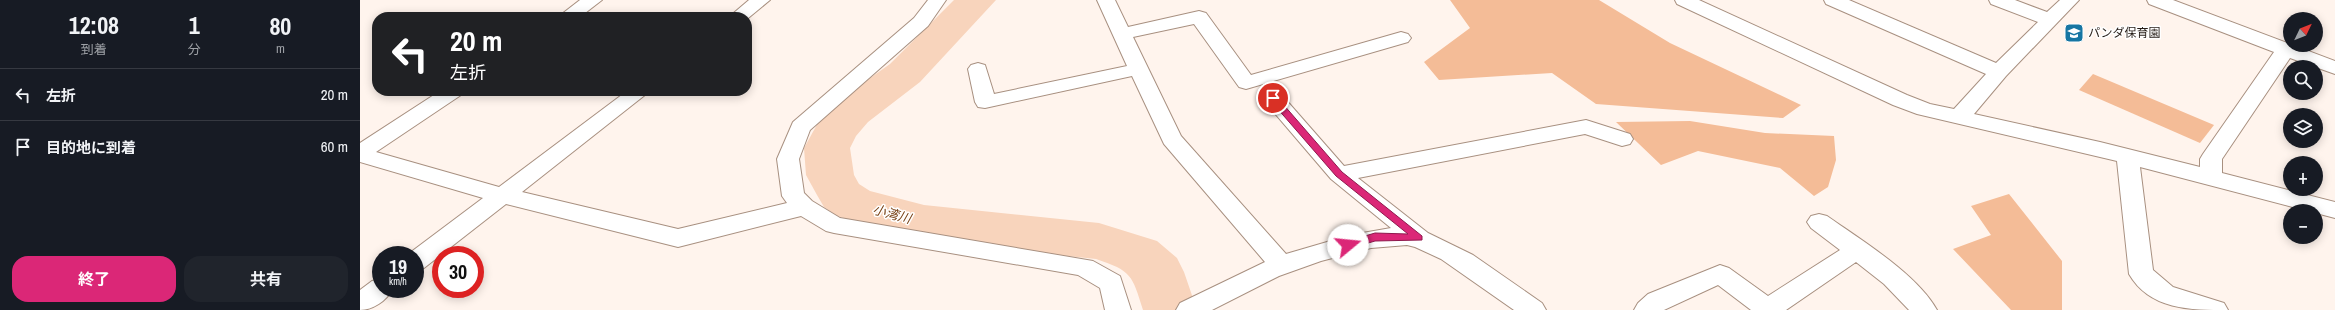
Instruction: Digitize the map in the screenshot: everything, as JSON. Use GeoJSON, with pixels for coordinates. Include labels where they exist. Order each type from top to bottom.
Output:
{"type":"FeatureCollection","features":[{"type":"Feature","properties":{"kind":"street"},"geometry":{"type":"LineString","coordinates":[[575,12],[593,0]]}},
{"type":"Feature","properties":{"kind":"street"},"geometry":{"type":"LineString","coordinates":[[745,12],[761,0]]}},
{"type":"Feature","properties":{"kind":"street"},"geometry":{"type":"LineString","coordinates":[[937,0],[921,22],[801,127],[788,159],[793,196],[804,207],[834,225],[1084,267],[1111,283],[1118,310]]}},
{"type":"Feature","properties":{"kind":"street"},"geometry":{"type":"LineString","coordinates":[[1106,0],[1172,139],[1282,265]]}},
{"type":"Feature","properties":{"kind":"street"},"geometry":{"type":"LineString","coordinates":[[1684,0],[1900,100],[1924,109],[1960,116],[2128,157],[2335,210]]}},
{"type":"Feature","properties":{"kind":"street"},"geometry":{"type":"LineString","coordinates":[[1833,0],[1999,72]]}},
{"type":"Feature","properties":{"kind":"street"},"geometry":{"type":"LineString","coordinates":[[1998,0],[2050,20]]}},
{"type":"Feature","properties":{"kind":"street"},"geometry":{"type":"LineString","coordinates":[[1960,116],[1999,72],[2070,0]]}},
{"type":"Feature","properties":{"kind":"street"},"geometry":{"type":"LineString","coordinates":[[2156,0],[2183,4],[2283,48]]}},
{"type":"Feature","properties":{"kind":"street"},"geometry":{"type":"LineString","coordinates":[[1122,34],[1199,17],[1246,83],[1401,38]]}},
{"type":"Feature","properties":{"kind":"street"},"geometry":{"type":"LineString","coordinates":[[2211,178],[2211,159],[2284,52]]}},
{"type":"Feature","properties":{"kind":"street"},"geometry":{"type":"LineString","coordinates":[[2294,52],[2335,68]]}},
{"type":"Feature","properties":{"kind":"street"},"geometry":{"type":"LineString","coordinates":[[978,68],[985,102],[1139,69]]}},
{"type":"Feature","properties":{"kind":"street"},"geometry":{"type":"LineString","coordinates":[[360,154],[447,96]]}},
{"type":"Feature","properties":{"kind":"street"},"geometry":{"type":"LineString","coordinates":[[424,255],[633,96]]}},
{"type":"Feature","properties":{"kind":"street"},"geometry":{"type":"LineString","coordinates":[[1273,98],[1339,174],[1419,238],[1447,251],[1533,310]]}},
{"type":"Feature","properties":{"kind":"street"},"geometry":{"type":"LineString","coordinates":[[1339,174],[1586,127],[1622,139]]}},
{"type":"Feature","properties":{"kind":"street"},"geometry":{"type":"LineString","coordinates":[[360,154],[502,195],[678,238],[804,207]]}},
{"type":"Feature","properties":{"kind":"street"},"geometry":{"type":"LineString","coordinates":[[2128,157],[2141,274],[2164,294],[2215,310]]}},
{"type":"Feature","properties":{"kind":"street"},"geometry":{"type":"LineString","coordinates":[[1818,222],[1893,277],[1924,310]]}},
{"type":"Feature","properties":{"kind":"street"},"geometry":{"type":"LineString","coordinates":[[1194,308],[1282,265],[1375,237],[1419,238]]}},
{"type":"Feature","properties":{"kind":"street"},"geometry":{"type":"LineString","coordinates":[[1647,310],[1657,302],[1720,274],[1768,309],[1857,250]]}},
{"type":"Feature","properties":{"kind":"street"},"geometry":{"type":"LineString","coordinates":[[360,304],[372,295]]}},
{"type":"Feature","properties":{"kind":"shaded area"},"geometry":{"type":"Polygon","coordinates":[[[1450,0],[1599,0],[1670,43],[1801,105],[1783,118],[1596,104],[1552,73],[1439,80],[1424,62],[1470,28],[1450,0]]]}},
{"type":"Feature","properties":{"kind":"shaded area"},"geometry":{"type":"Polygon","coordinates":[[[2093,74],[2214,125],[2200,143],[2079,90],[2093,74]]]}},
{"type":"Feature","properties":{"kind":"shaded area"},"geometry":{"type":"Polygon","coordinates":[[[1690,121],[1765,133],[1834,136],[1836,160],[1828,187],[1814,196],[1780,168],[1698,151],[1661,165],[1616,122],[1690,121]]]}},
{"type":"Feature","properties":{"kind":"shaded area"},"geometry":{"type":"Polygon","coordinates":[[[2009,194],[2062,261],[2062,310],[2011,310],[1953,249],[1991,235],[1971,206],[2009,194]]]}},
{"type":"Feature","properties":{"kind":"waterway","name":"小湾川"},"geometry":{"type":"LineString","coordinates":[[976,0],[905,73],[852,112],[835,131],[827,148],[830,175],[841,195],[854,204],[924,223],[989,231],[1099,241],[1139,254],[1158,272],[1170,310]]}},
{"type":"Feature","properties":{"kind":"place","name":"パンダ保育園"},"geometry":{"type":"Point","coordinates":[2074,33]}},
{"type":"Feature","properties":{"kind":"route"},"geometry":{"type":"LineString","coordinates":[[1273,98],[1339,174],[1419,238],[1394,236],[1375,237],[1348,245]]}}]}
